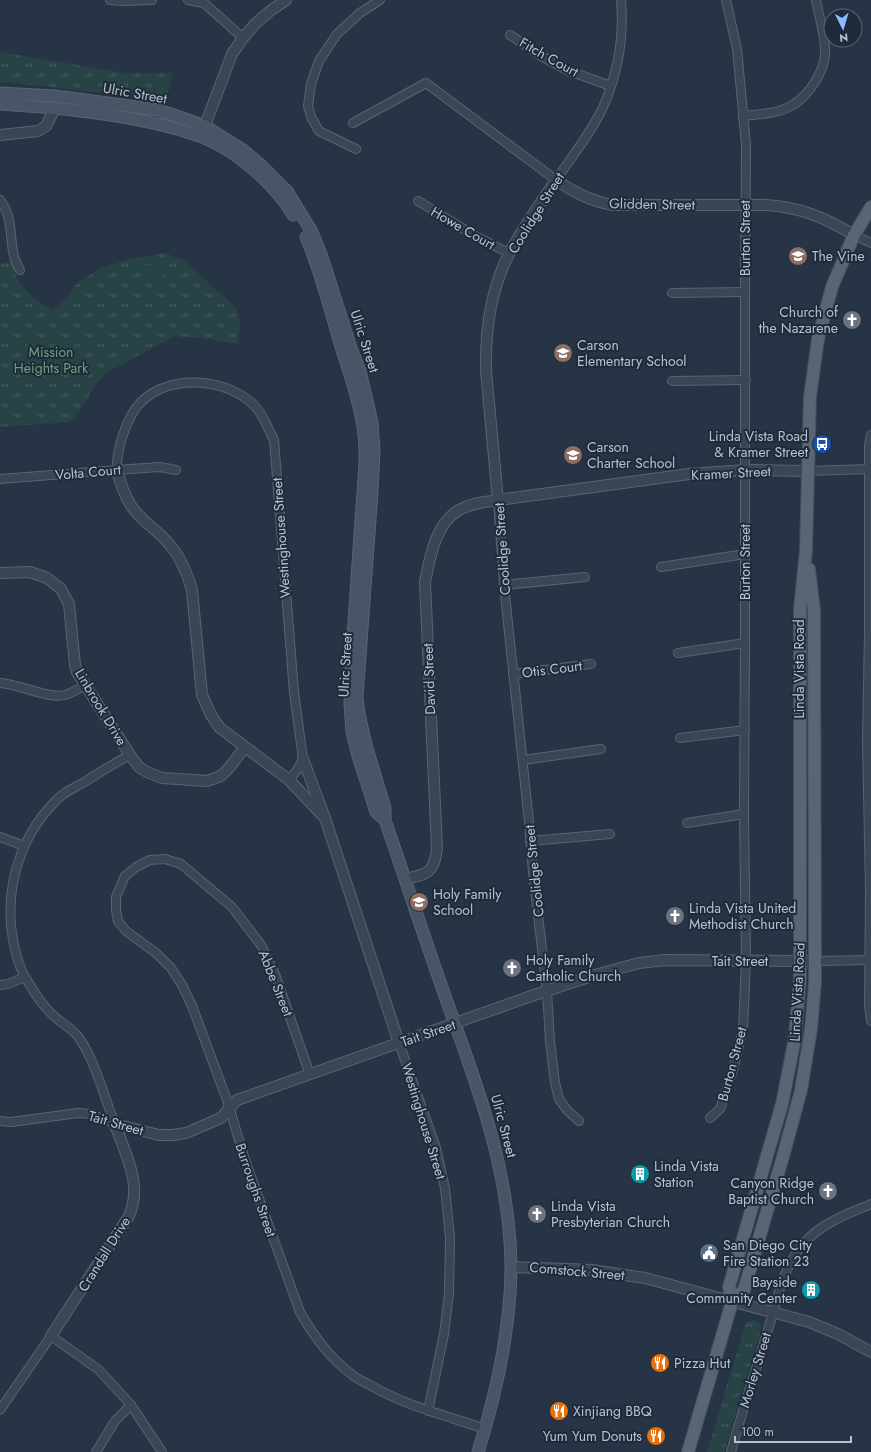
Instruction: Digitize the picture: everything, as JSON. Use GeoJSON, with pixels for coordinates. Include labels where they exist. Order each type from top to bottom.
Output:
{"type":"FeatureCollection","features":[{"type":"Feature","properties":{"kind":"main road","name":"Ulric Street"},"geometry":{"type":"LineString","coordinates":[[0,93],[80,99],[159,110],[243,150],[262,166],[287,191],[312,232],[322,257],[351,348],[360,371],[372,422],[374,450],[372,492],[360,656],[358,714],[385,808],[385,820],[484,1106],[498,1157],[508,1219],[511,1267],[507,1322],[495,1394],[478,1452]]}},
{"type":"Feature","properties":{"kind":"main road"},"geometry":{"type":"LineString","coordinates":[[41,95],[55,108],[80,99]]}},
{"type":"Feature","properties":{"kind":"main road","name":"Ulric Street"},"geometry":{"type":"LineString","coordinates":[[0,104],[106,114],[203,131]]}},
{"type":"Feature","properties":{"kind":"main road","name":"Linda Vista Road"},"geometry":{"type":"LineString","coordinates":[[688,1452],[732,1302],[729,1288],[773,1136],[788,1075],[797,1019],[800,961],[800,610],[806,550],[810,397],[818,339],[832,287],[854,235],[871,207]]}},
{"type":"Feature","properties":{"kind":"main road","name":"Linda Vista Road"},"geometry":{"type":"LineString","coordinates":[[732,1302],[744,1290],[784,1153],[798,1103],[811,1029],[815,961],[814,610],[806,550]]}},
{"type":"Feature","properties":{"kind":"street"},"geometry":{"type":"LineString","coordinates":[[110,0],[152,0]]}},
{"type":"Feature","properties":{"kind":"street"},"geometry":{"type":"LineString","coordinates":[[188,0],[204,3],[243,38]]}},
{"type":"Feature","properties":{"kind":"street"},"geometry":{"type":"LineString","coordinates":[[203,131],[232,54],[255,24],[286,0]]}},
{"type":"Feature","properties":{"kind":"street"},"geometry":{"type":"LineString","coordinates":[[356,149],[319,131],[310,117],[308,106],[311,84],[319,61],[336,34],[360,13],[380,0]]}},
{"type":"Feature","properties":{"kind":"street","name":"Coolidge Street"},"geometry":{"type":"LineString","coordinates":[[579,1121],[559,1100],[554,1083],[547,991],[504,585],[486,355],[488,326],[494,294],[509,253],[604,105],[615,73],[622,35],[622,0]]}},
{"type":"Feature","properties":{"kind":"street","name":"Burton Street"},"geometry":{"type":"LineString","coordinates":[[710,1118],[720,1109],[733,1070],[743,1029],[746,961],[744,814],[746,145],[737,49],[726,0]]}},
{"type":"Feature","properties":{"kind":"street"},"geometry":{"type":"LineString","coordinates":[[743,116],[775,112],[792,106],[806,94],[816,81],[824,65],[826,49],[816,0]]}},
{"type":"Feature","properties":{"kind":"street","name":"Fitch Court"},"geometry":{"type":"LineString","coordinates":[[510,35],[569,72],[611,86]]}},
{"type":"Feature","properties":{"kind":"street","name":"Glidden Street"},"geometry":{"type":"LineString","coordinates":[[353,123],[426,82],[556,180],[577,194],[595,202],[612,205],[745,205],[777,206],[798,209],[826,220],[871,243]]}},
{"type":"Feature","properties":{"kind":"street"},"geometry":{"type":"LineString","coordinates":[[0,135],[38,131],[46,126],[55,108]]}},
{"type":"Feature","properties":{"kind":"street"},"geometry":{"type":"LineString","coordinates":[[0,200],[9,217],[15,263],[20,270]]}},
{"type":"Feature","properties":{"kind":"street","name":"Howe Court"},"geometry":{"type":"LineString","coordinates":[[418,201],[464,230],[509,253]]}},
{"type":"Feature","properties":{"kind":"street"},"geometry":{"type":"LineString","coordinates":[[672,293],[745,292]]}},
{"type":"Feature","properties":{"kind":"street"},"geometry":{"type":"LineString","coordinates":[[672,381],[746,380]]}},
{"type":"Feature","properties":{"kind":"street","name":"Westinghouse Street"},"geometry":{"type":"LineString","coordinates":[[117,470],[116,461],[126,425],[141,402],[166,387],[185,383],[209,384],[236,392],[253,405],[260,413],[274,440],[294,692],[303,760],[325,818],[436,1148],[445,1188],[450,1238],[449,1294],[444,1334],[428,1411]]}},
{"type":"Feature","properties":{"kind":"street"},"geometry":{"type":"LineString","coordinates":[[871,435],[868,445],[870,632],[867,740],[870,801],[869,1006],[871,1021]]}},
{"type":"Feature","properties":{"kind":"street","name":"Volta Court"},"geometry":{"type":"LineString","coordinates":[[0,479],[160,467],[176,470]]}},
{"type":"Feature","properties":{"kind":"street","name":"Kramer Street"},"geometry":{"type":"LineString","coordinates":[[498,500],[689,474],[745,470],[808,471],[869,469]]}},
{"type":"Feature","properties":{"kind":"street"},"geometry":{"type":"LineString","coordinates":[[117,470],[121,484],[131,505],[145,522],[169,543],[181,561],[188,577],[192,590],[202,695],[211,716],[220,728],[289,780],[325,818]]}},
{"type":"Feature","properties":{"kind":"street","name":"David Street"},"geometry":{"type":"LineString","coordinates":[[405,879],[426,873],[435,864],[437,849],[425,582],[430,555],[441,530],[454,514],[459,510],[472,505],[498,500]]}},
{"type":"Feature","properties":{"kind":"street"},"geometry":{"type":"LineString","coordinates":[[660,567],[745,554]]}},
{"type":"Feature","properties":{"kind":"street","name":"Linbrook Drive"},"geometry":{"type":"LineString","coordinates":[[0,573],[30,572],[48,578],[61,589],[69,604],[75,665],[85,685],[139,767],[162,778],[207,781],[221,776],[245,747]]}},
{"type":"Feature","properties":{"kind":"street"},"geometry":{"type":"LineString","coordinates":[[504,585],[585,577]]}},
{"type":"Feature","properties":{"kind":"street"},"geometry":{"type":"LineString","coordinates":[[678,653],[745,643]]}},
{"type":"Feature","properties":{"kind":"street","name":"Otis Court"},"geometry":{"type":"LineString","coordinates":[[513,674],[592,664]]}},
{"type":"Feature","properties":{"kind":"street"},"geometry":{"type":"LineString","coordinates":[[0,683],[10,684],[52,696],[64,695],[85,685]]}},
{"type":"Feature","properties":{"kind":"street"},"geometry":{"type":"LineString","coordinates":[[680,738],[745,730]]}},
{"type":"Feature","properties":{"kind":"street"},"geometry":{"type":"LineString","coordinates":[[523,760],[601,749]]}},
{"type":"Feature","properties":{"kind":"street","name":"Crandall Drive"},"geometry":{"type":"LineString","coordinates":[[0,1410],[51,1336],[133,1207],[133,1175],[87,1052],[78,1037],[69,1027],[53,1016],[25,977],[15,953],[10,912],[11,891],[17,862],[24,846],[40,819],[63,795],[130,755]]}},
{"type":"Feature","properties":{"kind":"street"},"geometry":{"type":"LineString","coordinates":[[289,780],[303,760]]}},
{"type":"Feature","properties":{"kind":"street"},"geometry":{"type":"LineString","coordinates":[[688,823],[744,814]]}},
{"type":"Feature","properties":{"kind":"street"},"geometry":{"type":"LineString","coordinates":[[530,841],[610,834]]}},
{"type":"Feature","properties":{"kind":"street"},"geometry":{"type":"LineString","coordinates":[[0,837],[24,846]]}},
{"type":"Feature","properties":{"kind":"street","name":"Abbe Street"},"geometry":{"type":"LineString","coordinates":[[125,876],[136,867],[150,860],[165,859],[181,864],[232,907],[261,945],[275,974],[310,1075]]}},
{"type":"Feature","properties":{"kind":"street","name":"Burroughs Street"},"geometry":{"type":"LineString","coordinates":[[125,876],[116,897],[118,921],[126,931],[156,953],[170,968],[182,985],[192,1006],[229,1108],[250,1174],[300,1312],[311,1332],[334,1360],[351,1374],[387,1396],[485,1429]]}},
{"type":"Feature","properties":{"kind":"street","name":"Tait Street"},"geometry":{"type":"LineString","coordinates":[[0,1121],[11,1122],[78,1113],[91,1114],[115,1124],[159,1135],[186,1133],[221,1118],[237,1100],[547,991],[595,975],[639,963],[665,960],[870,960]]}},
{"type":"Feature","properties":{"kind":"street"},"geometry":{"type":"LineString","coordinates":[[0,984],[8,984],[25,977]]}},
{"type":"Feature","properties":{"kind":"street","name":"Morley Street"},"geometry":{"type":"LineString","coordinates":[[731,1452],[783,1276],[797,1251],[810,1237],[822,1228],[840,1217],[871,1204]]}},
{"type":"Feature","properties":{"kind":"street","name":"Comstock Street"},"geometry":{"type":"LineString","coordinates":[[511,1267],[614,1272],[659,1282],[809,1322],[838,1334],[871,1352]]}},
{"type":"Feature","properties":{"kind":"street"},"geometry":{"type":"LineString","coordinates":[[51,1336],[99,1370],[130,1405],[162,1452]]}},
{"type":"Feature","properties":{"kind":"street"},"geometry":{"type":"LineString","coordinates":[[96,1452],[115,1421],[130,1405]]}},
{"type":"Feature","properties":{"kind":"green space"},"geometry":{"type":"Polygon","coordinates":[[[0,52],[125,73],[173,73],[166,101],[0,82],[0,52]]]}},
{"type":"Feature","properties":{"kind":"green space","name":"Mission Heights Park"},"geometry":{"type":"Polygon","coordinates":[[[165,253],[185,261],[237,309],[240,326],[238,344],[209,339],[175,336],[109,371],[95,385],[82,408],[70,422],[0,427],[0,264],[12,262],[21,285],[29,294],[43,305],[53,310],[68,297],[75,285],[100,268],[134,258],[165,253]]]}},
{"type":"Feature","properties":{"kind":"green space"},"geometry":{"type":"Polygon","coordinates":[[[145,265],[162,265],[162,278],[145,278],[145,265]]]}},
{"type":"Feature","properties":{"kind":"green space"},"geometry":{"type":"Polygon","coordinates":[[[756,1320],[762,1326],[724,1452],[707,1452],[746,1322],[756,1320]]]}},
{"type":"Feature","properties":{"kind":"place","name":"The Vine"},"geometry":{"type":"Point","coordinates":[798,256]}},
{"type":"Feature","properties":{"kind":"place","name":"Church of the Nazarene"},"geometry":{"type":"Point","coordinates":[852,320]}},
{"type":"Feature","properties":{"kind":"place","name":"Carson Elementary School"},"geometry":{"type":"Point","coordinates":[563,353]}},
{"type":"Feature","properties":{"kind":"place","name":"Linda Vista Road & Kramer Street"},"geometry":{"type":"Point","coordinates":[822,444]}},
{"type":"Feature","properties":{"kind":"place","name":"Carson Charter School"},"geometry":{"type":"Point","coordinates":[573,455]}},
{"type":"Feature","properties":{"kind":"place","name":"Holy Family School"},"geometry":{"type":"Point","coordinates":[419,902]}},
{"type":"Feature","properties":{"kind":"place","name":"Linda Vista United Methodist Church"},"geometry":{"type":"Point","coordinates":[675,916]}},
{"type":"Feature","properties":{"kind":"place","name":"Holy Family Catholic Church"},"geometry":{"type":"Point","coordinates":[512,968]}},
{"type":"Feature","properties":{"kind":"place","name":"Linda Vista Station"},"geometry":{"type":"Point","coordinates":[640,1174]}},
{"type":"Feature","properties":{"kind":"place","name":"Canyon Ridge Baptist Church"},"geometry":{"type":"Point","coordinates":[828,1191]}},
{"type":"Feature","properties":{"kind":"place","name":"Linda Vista Presbyterian Church"},"geometry":{"type":"Point","coordinates":[537,1214]}},
{"type":"Feature","properties":{"kind":"place","name":"San Diego City Fire Station 23"},"geometry":{"type":"Point","coordinates":[709,1253]}},
{"type":"Feature","properties":{"kind":"place","name":"Bayside Community Center"},"geometry":{"type":"Point","coordinates":[811,1290]}},
{"type":"Feature","properties":{"kind":"place","name":"Pizza Hut"},"geometry":{"type":"Point","coordinates":[660,1363]}},
{"type":"Feature","properties":{"kind":"place","name":"Xinjiang BBQ"},"geometry":{"type":"Point","coordinates":[559,1411]}},
{"type":"Feature","properties":{"kind":"place","name":"Yum Yum Donuts"},"geometry":{"type":"Point","coordinates":[656,1436]}}]}
